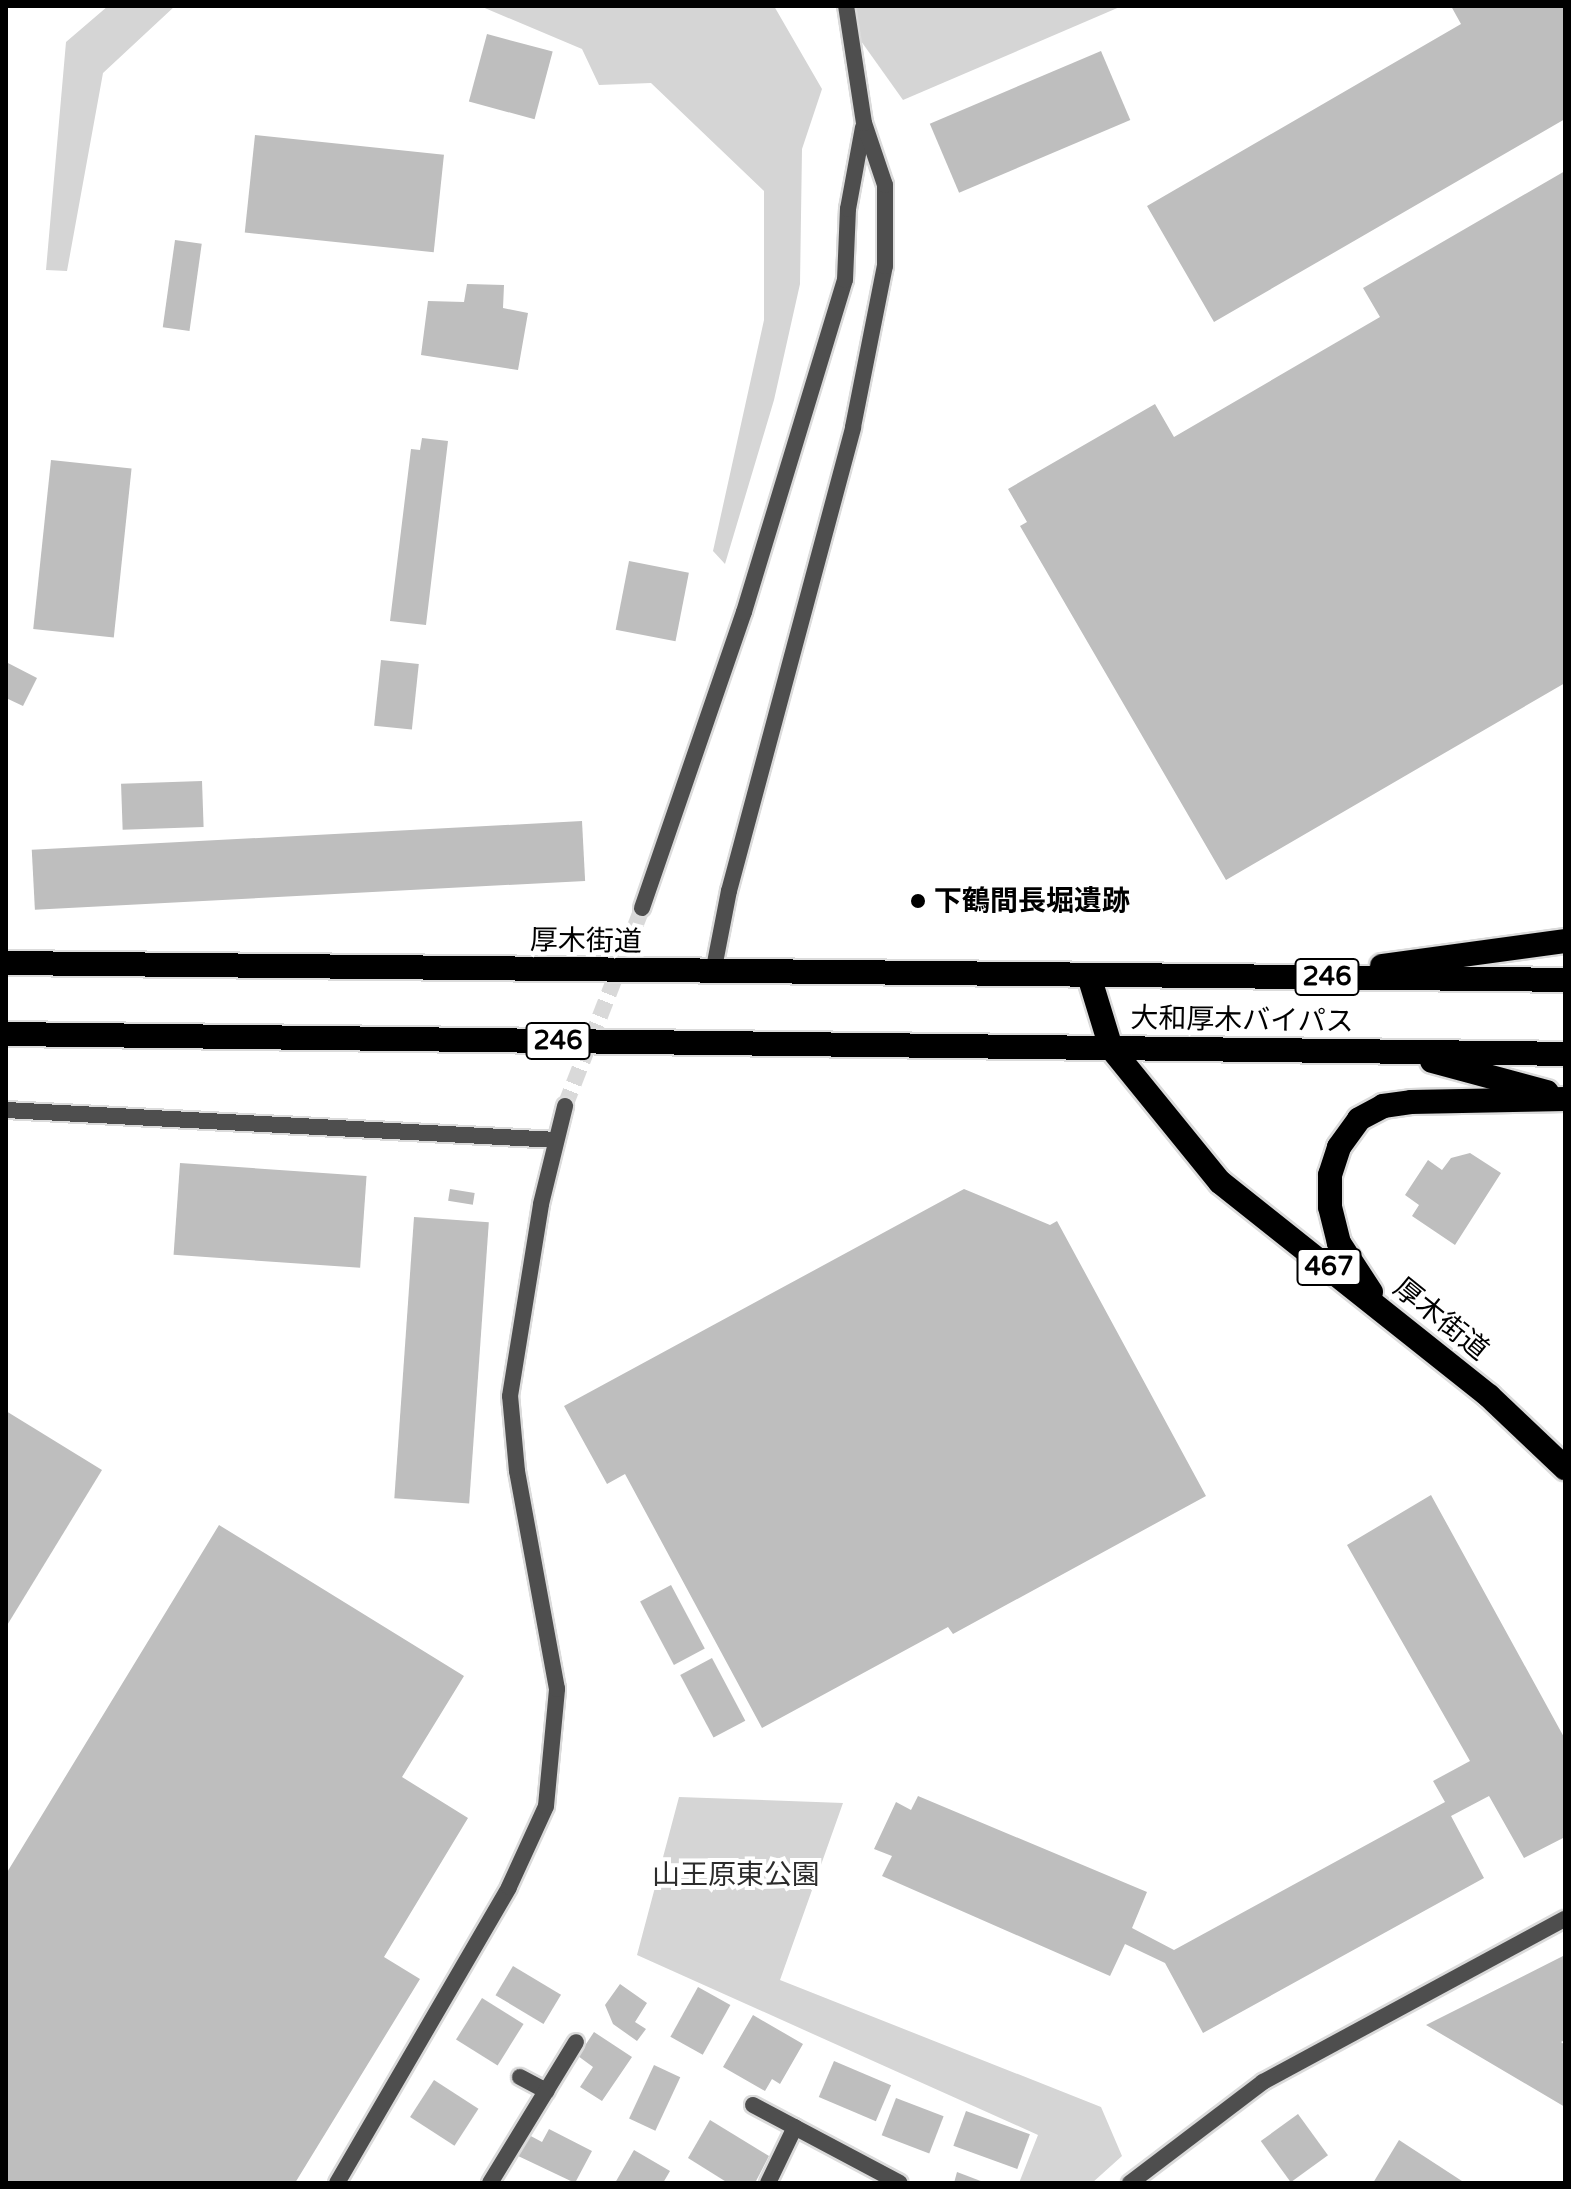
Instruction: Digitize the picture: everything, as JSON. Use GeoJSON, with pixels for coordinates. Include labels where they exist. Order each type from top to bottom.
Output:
{"type":"FeatureCollection","features":[{"type":"Feature","properties":{"kind":"highway"},"geometry":{"type":"LineString","coordinates":[[1296,977],[1565,941]]}},
{"type":"Feature","properties":{"kind":"highway","name":"厚木街道"},"geometry":{"type":"LineString","coordinates":[[6,963],[1089,976],[1111,1048],[1220,1182],[1489,1396],[1565,1468]]}},
{"type":"Feature","properties":{"kind":"highway","name":"大和厚木バイパス"},"geometry":{"type":"LineString","coordinates":[[1089,976],[1565,980]]}},
{"type":"Feature","properties":{"kind":"highway","name":"246"},"geometry":{"type":"LineString","coordinates":[[6,1034],[1111,1048]]}},
{"type":"Feature","properties":{"kind":"highway","name":"大和厚木バイパス"},"geometry":{"type":"LineString","coordinates":[[1111,1048],[1565,1056]]}},
{"type":"Feature","properties":{"kind":"highway","name":"246"},"geometry":{"type":"LineString","coordinates":[[1398,1052],[1565,1098]]}},
{"type":"Feature","properties":{"kind":"highway","name":"246"},"geometry":{"type":"LineString","coordinates":[[1411,1102],[1565,1056]]}},
{"type":"Feature","properties":{"kind":"highway"},"geometry":{"type":"LineString","coordinates":[[1381,1308],[1339,1243],[1330,1207],[1330,1175],[1339,1147],[1359,1119],[1383,1106],[1411,1102],[1565,1098]]}},
{"type":"Feature","properties":{"kind":"street"},"geometry":{"type":"LineString","coordinates":[[713,973],[729,891],[853,427],[885,266],[885,185],[864,123],[846,6]]}},
{"type":"Feature","properties":{"kind":"street"},"geometry":{"type":"LineString","coordinates":[[642,908],[744,612],[845,280],[848,209],[864,123]]}},
{"type":"Feature","properties":{"kind":"street"},"geometry":{"type":"LineString","coordinates":[[337,2183],[509,1887],[546,1806],[557,1689],[517,1471],[510,1396],[556,1140],[565,1106]]}},
{"type":"Feature","properties":{"kind":"street"},"geometry":{"type":"LineString","coordinates":[[6,1110],[556,1140]]}},
{"type":"Feature","properties":{"kind":"street"},"geometry":{"type":"LineString","coordinates":[[1130,2183],[1263,2082],[1565,1919]]}},
{"type":"Feature","properties":{"kind":"street"},"geometry":{"type":"LineString","coordinates":[[490,2183],[576,2042]]}},
{"type":"Feature","properties":{"kind":"street"},"geometry":{"type":"LineString","coordinates":[[520,2077],[546,2091]]}},
{"type":"Feature","properties":{"kind":"street"},"geometry":{"type":"LineString","coordinates":[[753,2105],[900,2183]]}},
{"type":"Feature","properties":{"kind":"street"},"geometry":{"type":"LineString","coordinates":[[768,2183],[795,2127]]}},
{"type":"Feature","properties":{"kind":"green space"},"geometry":{"type":"Polygon","coordinates":[[[108,6],[175,6],[103,73],[67,271],[46,270],[66,42],[108,6]]]}},
{"type":"Feature","properties":{"kind":"green space"},"geometry":{"type":"Polygon","coordinates":[[[480,6],[774,6],[822,89],[802,149],[800,284],[774,400],[725,564],[713,551],[764,320],[764,191],[651,83],[599,85],[582,49],[480,6]]]}},
{"type":"Feature","properties":{"kind":"green space"},"geometry":{"type":"Polygon","coordinates":[[[846,6],[1122,6],[903,100],[846,20],[846,6]]]}},
{"type":"Feature","properties":{"kind":"green space","name":"山王原東公園"},"geometry":{"type":"Polygon","coordinates":[[[679,1797],[843,1803],[780,1980],[1101,2107],[1122,2156],[1092,2183],[1019,2183],[1038,2135],[637,1955],[679,1797]]]}},
{"type":"Feature","properties":{"kind":"building"},"geometry":{"type":"Polygon","coordinates":[[[1451,6],[1565,6],[1565,119],[1214,322],[1147,206],[1461,24],[1451,6]]]}},
{"type":"Feature","properties":{"kind":"building"},"geometry":{"type":"Polygon","coordinates":[[[487,34],[553,52],[535,119],[469,102],[487,34]]]}},
{"type":"Feature","properties":{"kind":"building"},"geometry":{"type":"Polygon","coordinates":[[[1101,51],[1130,120],[959,193],[930,124],[1101,51]]]}},
{"type":"Feature","properties":{"kind":"building"},"geometry":{"type":"Polygon","coordinates":[[[255,135],[444,155],[434,252],[245,232],[255,135]]]}},
{"type":"Feature","properties":{"kind":"building"},"geometry":{"type":"Polygon","coordinates":[[[1565,171],[1565,683],[1226,880],[1020,526],[1027,522],[1008,489],[1155,404],[1174,437],[1380,317],[1363,288],[1565,171]]]}},
{"type":"Feature","properties":{"kind":"building"},"geometry":{"type":"Polygon","coordinates":[[[175,240],[202,244],[189,331],[163,327],[175,240]]]}},
{"type":"Feature","properties":{"kind":"building"},"geometry":{"type":"Polygon","coordinates":[[[467,284],[504,285],[503,308],[528,313],[518,370],[421,355],[428,301],[464,302],[467,284]]]}},
{"type":"Feature","properties":{"kind":"building"},"geometry":{"type":"Polygon","coordinates":[[[422,438],[448,441],[426,625],[390,621],[411,449],[420,450],[422,438]]]}},
{"type":"Feature","properties":{"kind":"building"},"geometry":{"type":"Polygon","coordinates":[[[51,460],[132,468],[114,638],[33,629],[51,460]]]}},
{"type":"Feature","properties":{"kind":"building"},"geometry":{"type":"Polygon","coordinates":[[[629,561],[689,573],[676,641],[616,630],[629,561]]]}},
{"type":"Feature","properties":{"kind":"building"},"geometry":{"type":"Polygon","coordinates":[[[381,660],[419,664],[412,730],[374,726],[381,660]]]}},
{"type":"Feature","properties":{"kind":"building"},"geometry":{"type":"Polygon","coordinates":[[[6,662],[37,678],[23,706],[6,698],[6,662]]]}},
{"type":"Feature","properties":{"kind":"building"},"geometry":{"type":"Polygon","coordinates":[[[202,781],[204,827],[123,830],[121,784],[202,781]]]}},
{"type":"Feature","properties":{"kind":"building"},"geometry":{"type":"Polygon","coordinates":[[[582,821],[585,881],[35,910],[32,850],[582,821]]]}},
{"type":"Feature","properties":{"kind":"building"},"geometry":{"type":"Polygon","coordinates":[[[1470,1153],[1501,1173],[1455,1245],[1412,1216],[1419,1205],[1405,1195],[1428,1160],[1442,1170],[1451,1158],[1470,1153]]]}},
{"type":"Feature","properties":{"kind":"building"},"geometry":{"type":"Polygon","coordinates":[[[180,1163],[367,1176],[360,1268],[174,1255],[180,1163]]]}},
{"type":"Feature","properties":{"kind":"building"},"geometry":{"type":"Polygon","coordinates":[[[450,1189],[475,1193],[473,1205],[448,1201],[450,1189]]]}},
{"type":"Feature","properties":{"kind":"building"},"geometry":{"type":"Polygon","coordinates":[[[964,1189],[1050,1225],[1057,1221],[1206,1496],[953,1634],[948,1627],[762,1728],[625,1474],[607,1484],[564,1406],[964,1189]]]}},
{"type":"Feature","properties":{"kind":"building"},"geometry":{"type":"Polygon","coordinates":[[[414,1217],[489,1222],[469,1504],[394,1498],[414,1217]]]}},
{"type":"Feature","properties":{"kind":"building"},"geometry":{"type":"Polygon","coordinates":[[[6,1411],[102,1470],[6,1627],[6,1411]]]}},
{"type":"Feature","properties":{"kind":"building"},"geometry":{"type":"Polygon","coordinates":[[[1431,1495],[1565,1739],[1565,1837],[1524,1858],[1489,1796],[1451,1816],[1484,1878],[1203,2033],[1165,1963],[1125,1944],[1110,1976],[882,1876],[892,1856],[874,1849],[896,1802],[911,1810],[918,1796],[1147,1892],[1132,1928],[1174,1950],[1445,1802],[1433,1781],[1470,1761],[1347,1545],[1431,1495]]]}},
{"type":"Feature","properties":{"kind":"building"},"geometry":{"type":"Polygon","coordinates":[[[219,1525],[464,1676],[402,1777],[468,1818],[384,1957],[420,1979],[295,2183],[6,2183],[6,1874],[219,1525]]]}},
{"type":"Feature","properties":{"kind":"building"},"geometry":{"type":"Polygon","coordinates":[[[671,1585],[705,1649],[674,1665],[640,1601],[671,1585]]]}},
{"type":"Feature","properties":{"kind":"building"},"geometry":{"type":"Polygon","coordinates":[[[712,1658],[745,1721],[714,1738],[680,1675],[712,1658]]]}},
{"type":"Feature","properties":{"kind":"building"},"geometry":{"type":"Polygon","coordinates":[[[1565,1955],[1565,2040],[1561,2042],[1565,2045],[1565,2107],[1426,2025],[1565,1955]]]}},
{"type":"Feature","properties":{"kind":"building"},"geometry":{"type":"Polygon","coordinates":[[[513,1966],[561,1995],[543,2024],[495,1995],[513,1966]]]}},
{"type":"Feature","properties":{"kind":"building"},"geometry":{"type":"Polygon","coordinates":[[[620,1984],[647,2003],[635,2022],[646,2029],[637,2041],[613,2024],[605,2005],[620,1984]]]}},
{"type":"Feature","properties":{"kind":"building"},"geometry":{"type":"Polygon","coordinates":[[[698,1987],[730,2005],[703,2055],[670,2037],[698,1987]]]}},
{"type":"Feature","properties":{"kind":"building"},"geometry":{"type":"Polygon","coordinates":[[[482,1998],[524,2024],[498,2066],[456,2040],[482,1998]]]}},
{"type":"Feature","properties":{"kind":"building"},"geometry":{"type":"Polygon","coordinates":[[[753,2015],[803,2044],[780,2084],[772,2079],[765,2091],[723,2067],[753,2015]]]}},
{"type":"Feature","properties":{"kind":"building"},"geometry":{"type":"Polygon","coordinates":[[[594,2032],[632,2057],[602,2101],[580,2087],[593,2067],[578,2056],[594,2032]]]}},
{"type":"Feature","properties":{"kind":"building"},"geometry":{"type":"Polygon","coordinates":[[[834,2061],[891,2085],[876,2121],[819,2097],[834,2061]]]}},
{"type":"Feature","properties":{"kind":"building"},"geometry":{"type":"Polygon","coordinates":[[[654,2065],[680,2077],[655,2131],[629,2118],[654,2065]]]}},
{"type":"Feature","properties":{"kind":"building"},"geometry":{"type":"Polygon","coordinates":[[[434,2080],[478,2109],[454,2146],[410,2117],[434,2080]]]}},
{"type":"Feature","properties":{"kind":"building"},"geometry":{"type":"Polygon","coordinates":[[[896,2098],[944,2116],[929,2154],[882,2135],[896,2098]]]}},
{"type":"Feature","properties":{"kind":"building"},"geometry":{"type":"Polygon","coordinates":[[[966,2111],[1030,2134],[1017,2169],[953,2146],[966,2111]]]}},
{"type":"Feature","properties":{"kind":"building"},"geometry":{"type":"Polygon","coordinates":[[[1298,2114],[1328,2155],[1291,2182],[1261,2141],[1298,2114]]]}},
{"type":"Feature","properties":{"kind":"building"},"geometry":{"type":"Polygon","coordinates":[[[710,2120],[769,2156],[755,2183],[728,2183],[688,2158],[710,2120]]]}},
{"type":"Feature","properties":{"kind":"building"},"geometry":{"type":"Polygon","coordinates":[[[549,2129],[592,2151],[575,2183],[516,2155],[527,2134],[542,2142],[549,2129]]]}},
{"type":"Feature","properties":{"kind":"building"},"geometry":{"type":"Polygon","coordinates":[[[1399,2140],[1465,2183],[1373,2183],[1399,2140]]]}},
{"type":"Feature","properties":{"kind":"building"},"geometry":{"type":"Polygon","coordinates":[[[634,2150],[670,2171],[663,2183],[615,2183],[634,2150]]]}},
{"type":"Feature","properties":{"kind":"building"},"geometry":{"type":"Polygon","coordinates":[[[957,2172],[986,2183],[954,2183],[957,2172]]]}},
{"type":"Feature","properties":{"kind":"tunnel"},"geometry":{"type":"LineString","coordinates":[[565,1106],[642,908]]}},
{"type":"Feature","properties":{"kind":"place","name":"下鶴間長堀遺跡"},"geometry":{"type":"Point","coordinates":[918,901]}}]}
